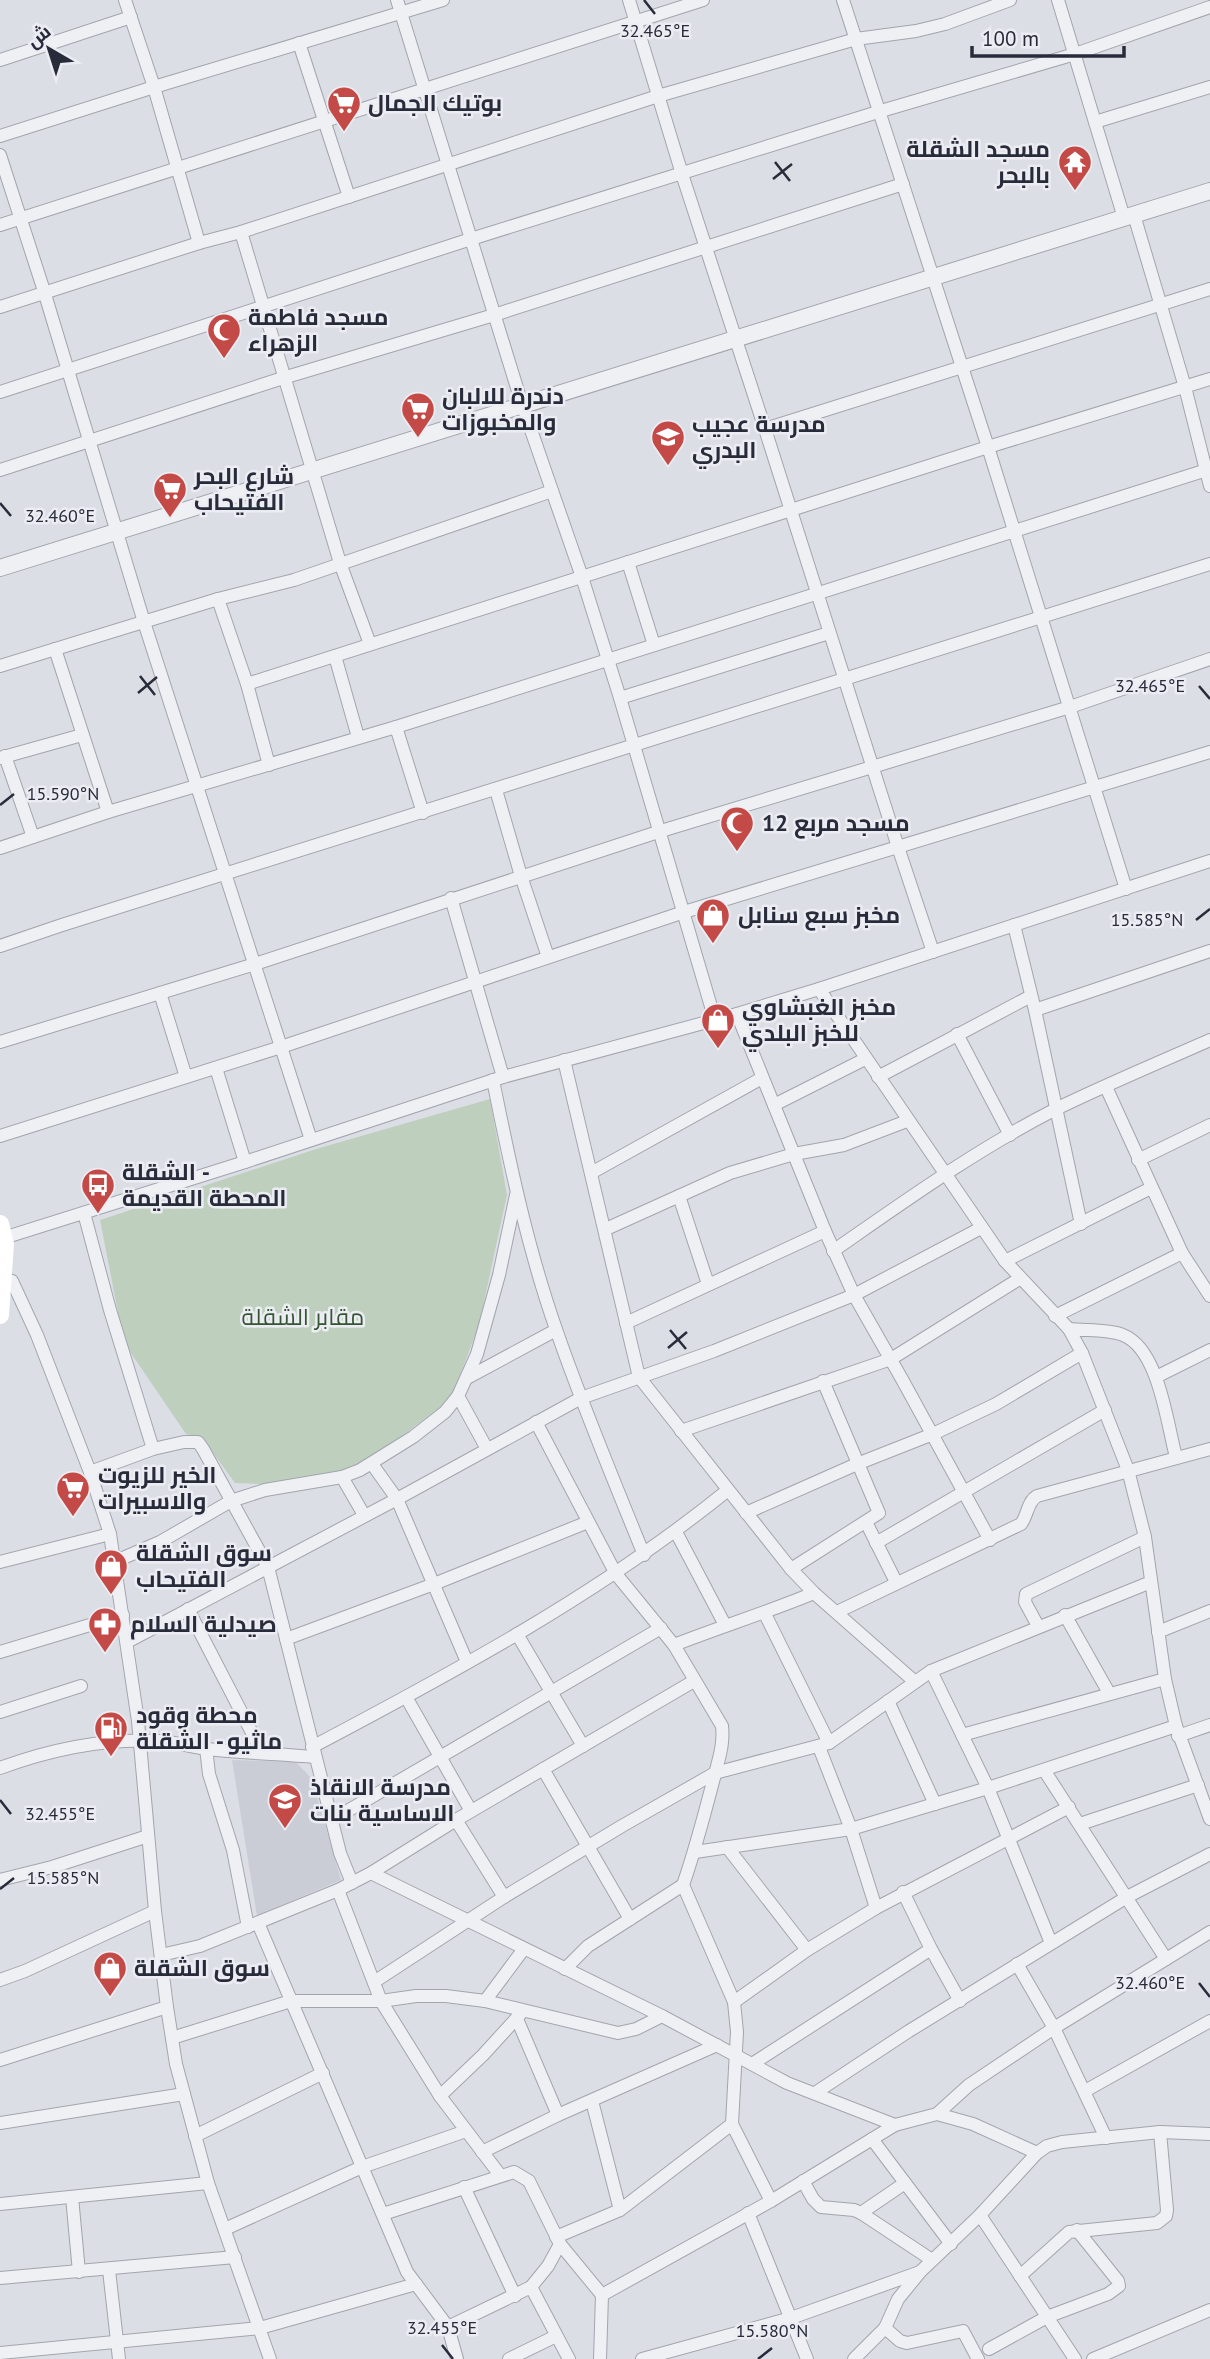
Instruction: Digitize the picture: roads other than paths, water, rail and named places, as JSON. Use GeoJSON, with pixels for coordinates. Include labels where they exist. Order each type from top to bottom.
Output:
{"type":"FeatureCollection","features":[{"type":"Feature","properties":{"kind":"main road"},"geometry":{"type":"LineString","coordinates":[[0,1315],[2,1240]]}},
{"type":"Feature","properties":{"kind":"street"},"geometry":{"type":"LineString","coordinates":[[125,0],[154,87],[199,243]]}},
{"type":"Feature","properties":{"kind":"street"},"geometry":{"type":"LineString","coordinates":[[0,136],[299,43],[399,6],[443,0]]}},
{"type":"Feature","properties":{"kind":"street"},"geometry":{"type":"LineString","coordinates":[[629,0],[705,247],[933,952]]}},
{"type":"Feature","properties":{"kind":"street"},"geometry":{"type":"LineString","coordinates":[[0,225],[703,0]]}},
{"type":"Feature","properties":{"kind":"street"},"geometry":{"type":"LineString","coordinates":[[843,0],[988,447],[1126,889]]}},
{"type":"Feature","properties":{"kind":"street"},"geometry":{"type":"LineString","coordinates":[[0,307],[44,291],[241,232],[658,96],[856,39],[945,24],[1010,0]]}},
{"type":"Feature","properties":{"kind":"street"},"geometry":{"type":"LineString","coordinates":[[1058,0],[1095,122],[1185,387],[1210,486]]}},
{"type":"Feature","properties":{"kind":"street"},"geometry":{"type":"LineString","coordinates":[[399,6],[522,404],[582,577],[620,698],[715,1020]]}},
{"type":"Feature","properties":{"kind":"street"},"geometry":{"type":"LineString","coordinates":[[0,392],[471,239],[881,111],[1075,54],[1210,7]]}},
{"type":"Feature","properties":{"kind":"street"},"geometry":{"type":"LineString","coordinates":[[0,60],[131,17]]}},
{"type":"Feature","properties":{"kind":"street"},"geometry":{"type":"LineString","coordinates":[[299,43],[349,197]]}},
{"type":"Feature","properties":{"kind":"street"},"geometry":{"type":"LineString","coordinates":[[1095,122],[1210,87]]}},
{"type":"Feature","properties":{"kind":"street"},"geometry":{"type":"LineString","coordinates":[[0,155],[144,622],[311,1140]]}},
{"type":"Feature","properties":{"kind":"street"},"geometry":{"type":"LineString","coordinates":[[0,470],[283,378],[494,315],[903,184]]}},
{"type":"Feature","properties":{"kind":"street"},"geometry":{"type":"LineString","coordinates":[[0,568],[1210,191]]}},
{"type":"Feature","properties":{"kind":"street"},"geometry":{"type":"LineString","coordinates":[[241,232],[340,563],[370,644]]}},
{"type":"Feature","properties":{"kind":"street"},"geometry":{"type":"LineString","coordinates":[[765,429],[1210,289]]}},
{"type":"Feature","properties":{"kind":"street"},"geometry":{"type":"LineString","coordinates":[[247,684],[792,512],[988,447],[1210,379]]}},
{"type":"Feature","properties":{"kind":"street"},"geometry":{"type":"LineString","coordinates":[[0,848],[396,727],[1207,470]]}},
{"type":"Feature","properties":{"kind":"street"},"geometry":{"type":"LineString","coordinates":[[0,666],[218,599],[294,580],[552,491]]}},
{"type":"Feature","properties":{"kind":"street"},"geometry":{"type":"LineString","coordinates":[[628,562],[654,645]]}},
{"type":"Feature","properties":{"kind":"street"},"geometry":{"type":"LineString","coordinates":[[0,946],[1210,564]]}},
{"type":"Feature","properties":{"kind":"street"},"geometry":{"type":"LineString","coordinates":[[218,599],[247,684],[269,765]]}},
{"type":"Feature","properties":{"kind":"street"},"geometry":{"type":"LineString","coordinates":[[620,698],[830,633]]}},
{"type":"Feature","properties":{"kind":"street"},"geometry":{"type":"LineString","coordinates":[[55,649],[108,813]]}},
{"type":"Feature","properties":{"kind":"street"},"geometry":{"type":"LineString","coordinates":[[335,656],[358,737]]}},
{"type":"Feature","properties":{"kind":"street"},"geometry":{"type":"LineString","coordinates":[[0,1042],[255,964],[661,831],[1070,707],[1210,659]]}},
{"type":"Feature","properties":{"kind":"street"},"geometry":{"type":"LineString","coordinates":[[396,727],[423,813]]}},
{"type":"Feature","properties":{"kind":"street"},"geometry":{"type":"LineString","coordinates":[[33,837],[2,757],[82,735]]}},
{"type":"Feature","properties":{"kind":"street"},"geometry":{"type":"LineString","coordinates":[[0,1136],[281,1047],[684,912],[1210,752]]}},
{"type":"Feature","properties":{"kind":"street"},"geometry":{"type":"LineString","coordinates":[[496,790],[548,957]]}},
{"type":"Feature","properties":{"kind":"street"},"geometry":{"type":"LineString","coordinates":[[2,1240],[498,1078],[737,1014],[1210,861]]}},
{"type":"Feature","properties":{"kind":"street"},"geometry":{"type":"LineString","coordinates":[[451,898],[475,981],[498,1078],[516,1195],[556,1330],[644,1555]]}},
{"type":"Feature","properties":{"kind":"street"},"geometry":{"type":"LineString","coordinates":[[1014,925],[1081,1224]]}},
{"type":"Feature","properties":{"kind":"street"},"geometry":{"type":"LineString","coordinates":[[1035,1010],[1210,951]]}},
{"type":"Feature","properties":{"kind":"street"},"geometry":{"type":"LineString","coordinates":[[819,989],[981,1228],[1019,1279],[1069,1329],[1082,1353],[1128,1470],[1145,1537],[1165,1678],[1177,1731],[1208,1802],[1210,1819]]}},
{"type":"Feature","properties":{"kind":"street"},"geometry":{"type":"LineString","coordinates":[[160,993],[186,1077]]}},
{"type":"Feature","properties":{"kind":"street"},"geometry":{"type":"LineString","coordinates":[[877,1077],[1031,996]]}},
{"type":"Feature","properties":{"kind":"street"},"geometry":{"type":"LineString","coordinates":[[737,1014],[833,1251],[854,1295],[990,1540]]}},
{"type":"Feature","properties":{"kind":"street"},"geometry":{"type":"LineString","coordinates":[[957,1034],[1010,1135]]}},
{"type":"Feature","properties":{"kind":"street"},"geometry":{"type":"LineString","coordinates":[[833,1251],[944,1174],[1010,1135],[1056,1110],[1210,1040]]}},
{"type":"Feature","properties":{"kind":"street"},"geometry":{"type":"LineString","coordinates":[[774,1105],[865,1059]]}},
{"type":"Feature","properties":{"kind":"street"},"geometry":{"type":"LineString","coordinates":[[564,1060],[639,1377],[791,1569],[814,1593],[914,1682]]}},
{"type":"Feature","properties":{"kind":"street"},"geometry":{"type":"LineString","coordinates":[[216,1068],[244,1162]]}},
{"type":"Feature","properties":{"kind":"street"},"geometry":{"type":"LineString","coordinates":[[591,1172],[762,1078]]}},
{"type":"Feature","properties":{"kind":"street"},"geometry":{"type":"LineString","coordinates":[[1106,1087],[1182,1252],[1204,1277],[1210,1296]]}},
{"type":"Feature","properties":{"kind":"street"},"geometry":{"type":"LineString","coordinates":[[606,1230],[730,1174],[794,1154],[844,1145],[907,1121]]}},
{"type":"Feature","properties":{"kind":"street"},"geometry":{"type":"LineString","coordinates":[[1138,1160],[1209,1127]]}},
{"type":"Feature","properties":{"kind":"street"},"geometry":{"type":"LineString","coordinates":[[1005,1261],[1152,1188]]}},
{"type":"Feature","properties":{"kind":"street"},"geometry":{"type":"LineString","coordinates":[[116,1561],[160,1542],[231,1501],[265,1490],[342,1477],[372,1464],[445,1412],[458,1396],[477,1354],[499,1275],[516,1195]]}},
{"type":"Feature","properties":{"kind":"street"},"geometry":{"type":"LineString","coordinates":[[679,1196],[708,1284]]}},
{"type":"Feature","properties":{"kind":"street"},"geometry":{"type":"LineString","coordinates":[[84,1213],[110,1310],[153,1450]]}},
{"type":"Feature","properties":{"kind":"street"},"geometry":{"type":"LineString","coordinates":[[127,1642],[581,1398],[713,1351],[854,1295],[981,1228]]}},
{"type":"Feature","properties":{"kind":"street"},"geometry":{"type":"LineString","coordinates":[[626,1324],[825,1231]]}},
{"type":"Feature","properties":{"kind":"street"},"geometry":{"type":"LineString","coordinates":[[1055,1316],[1182,1252]]}},
{"type":"Feature","properties":{"kind":"street"},"geometry":{"type":"LineString","coordinates":[[2,1277],[12,1282],[37,1335],[90,1472],[110,1534],[127,1642],[155,1911],[172,2038],[208,2183],[270,2359]]}},
{"type":"Feature","properties":{"kind":"street"},"geometry":{"type":"LineString","coordinates":[[681,1431],[891,1359],[1019,1279]]}},
{"type":"Feature","properties":{"kind":"street"},"geometry":{"type":"LineString","coordinates":[[1069,1329],[1107,1332],[1134,1341],[1146,1356],[1156,1377],[1176,1457]]}},
{"type":"Feature","properties":{"kind":"street"},"geometry":{"type":"LineString","coordinates":[[467,1378],[556,1330]]}},
{"type":"Feature","properties":{"kind":"street"},"geometry":{"type":"LineString","coordinates":[[1156,1377],[1210,1350]]}},
{"type":"Feature","properties":{"kind":"street"},"geometry":{"type":"LineString","coordinates":[[746,1513],[996,1405],[1082,1353]]}},
{"type":"Feature","properties":{"kind":"street"},"geometry":{"type":"LineString","coordinates":[[791,1569],[877,1515],[879,1509],[857,1464],[823,1381]]}},
{"type":"Feature","properties":{"kind":"street"},"geometry":{"type":"LineString","coordinates":[[458,1396],[487,1449]]}},
{"type":"Feature","properties":{"kind":"street"},"geometry":{"type":"LineString","coordinates":[[876,1543],[1105,1410]]}},
{"type":"Feature","properties":{"kind":"street"},"geometry":{"type":"LineString","coordinates":[[536,1422],[616,1574],[674,1646],[722,1726],[723,1741],[695,1852],[683,1885],[578,1954],[565,1969]]}},
{"type":"Feature","properties":{"kind":"street"},"geometry":{"type":"LineString","coordinates":[[90,1472],[153,1450],[184,1442],[198,1442],[268,1567],[344,1867],[352,1883]]}},
{"type":"Feature","properties":{"kind":"street"},"geometry":{"type":"LineString","coordinates":[[837,1612],[1021,1524],[1030,1502],[1037,1496],[1210,1449]]}},
{"type":"Feature","properties":{"kind":"street"},"geometry":{"type":"LineString","coordinates":[[372,1464],[397,1499],[467,1662]]}},
{"type":"Feature","properties":{"kind":"street"},"geometry":{"type":"LineString","coordinates":[[342,1477],[364,1516]]}},
{"type":"Feature","properties":{"kind":"street"},"geometry":{"type":"LineString","coordinates":[[0,1768],[30,1757],[102,1743],[139,1740],[262,1752],[314,1752],[616,1574],[676,1532],[728,1490]]}},
{"type":"Feature","properties":{"kind":"street"},"geometry":{"type":"LineString","coordinates":[[286,1639],[434,1584],[588,1522]]}},
{"type":"Feature","properties":{"kind":"street"},"geometry":{"type":"LineString","coordinates":[[866,1522],[896,1582]]}},
{"type":"Feature","properties":{"kind":"street"},"geometry":{"type":"LineString","coordinates":[[676,1532],[725,1625]]}},
{"type":"Feature","properties":{"kind":"street"},"geometry":{"type":"LineString","coordinates":[[0,1562],[110,1534]]}},
{"type":"Feature","properties":{"kind":"street"},"geometry":{"type":"LineString","coordinates":[[1038,1626],[1025,1602],[1026,1594],[1145,1537]]}},
{"type":"Feature","properties":{"kind":"street"},"geometry":{"type":"LineString","coordinates":[[374,1982],[504,1897],[715,1773],[824,1745],[931,1671],[1150,1582]]}},
{"type":"Feature","properties":{"kind":"street"},"geometry":{"type":"LineString","coordinates":[[674,1646],[725,1625],[765,1614],[814,1593]]}},
{"type":"Feature","properties":{"kind":"street"},"geometry":{"type":"LineString","coordinates":[[188,1609],[262,1752]]}},
{"type":"Feature","properties":{"kind":"street"},"geometry":{"type":"LineString","coordinates":[[1158,1632],[1210,1611]]}},
{"type":"Feature","properties":{"kind":"street"},"geometry":{"type":"LineString","coordinates":[[765,1614],[824,1745],[876,1908]]}},
{"type":"Feature","properties":{"kind":"street"},"geometry":{"type":"LineString","coordinates":[[0,1652],[123,1615]]}},
{"type":"Feature","properties":{"kind":"street"},"geometry":{"type":"LineString","coordinates":[[1065,1615],[1109,1693]]}},
{"type":"Feature","properties":{"kind":"street"},"geometry":{"type":"LineString","coordinates":[[332,1820],[661,1628]]}},
{"type":"Feature","properties":{"kind":"street"},"geometry":{"type":"LineString","coordinates":[[517,1634],[583,1746]]}},
{"type":"Feature","properties":{"kind":"street"},"geometry":{"type":"LineString","coordinates":[[931,1671],[988,1788],[1051,1943]]}},
{"type":"Feature","properties":{"kind":"street"},"geometry":{"type":"LineString","coordinates":[[962,1735],[1165,1678]]}},
{"type":"Feature","properties":{"kind":"street"},"geometry":{"type":"LineString","coordinates":[[161,1955],[188,1950],[352,1883],[694,1681]]}},
{"type":"Feature","properties":{"kind":"street"},"geometry":{"type":"LineString","coordinates":[[0,1712],[81,1686]]}},
{"type":"Feature","properties":{"kind":"street"},"geometry":{"type":"LineString","coordinates":[[406,1697],[471,1811]]}},
{"type":"Feature","properties":{"kind":"street"},"geometry":{"type":"LineString","coordinates":[[888,1701],[935,1804]]}},
{"type":"Feature","properties":{"kind":"street"},"geometry":{"type":"LineString","coordinates":[[695,1852],[851,1829],[1177,1731],[1210,1725]]}},
{"type":"Feature","properties":{"kind":"street"},"geometry":{"type":"LineString","coordinates":[[206,1748],[209,1774],[253,1925],[323,2073],[407,2272],[448,2327],[457,2359]]}},
{"type":"Feature","properties":{"kind":"street"},"geometry":{"type":"LineString","coordinates":[[543,1769],[630,1919]]}},
{"type":"Feature","properties":{"kind":"street"},"geometry":{"type":"LineString","coordinates":[[1044,1770],[1166,1959]]}},
{"type":"Feature","properties":{"kind":"street"},"geometry":{"type":"LineString","coordinates":[[1080,1824],[1198,1784]]}},
{"type":"Feature","properties":{"kind":"street"},"geometry":{"type":"LineString","coordinates":[[734,2002],[807,1950],[903,1892],[1069,1807]]}},
{"type":"Feature","properties":{"kind":"street"},"geometry":{"type":"LineString","coordinates":[[456,1820],[504,1897]]}},
{"type":"Feature","properties":{"kind":"street"},"geometry":{"type":"LineString","coordinates":[[0,1880],[52,1867],[148,1836]]}},
{"type":"Feature","properties":{"kind":"street"},"geometry":{"type":"LineString","coordinates":[[727,1847],[807,1950]]}},
{"type":"Feature","properties":{"kind":"street"},"geometry":{"type":"LineString","coordinates":[[815,2093],[909,2031],[1127,1896],[1210,1854]]}},
{"type":"Feature","properties":{"kind":"street"},"geometry":{"type":"LineString","coordinates":[[370,1873],[662,2016],[787,2083],[895,2125]]}},
{"type":"Feature","properties":{"kind":"street"},"geometry":{"type":"LineString","coordinates":[[683,1885],[734,2002],[737,2020],[732,2124],[771,2201]]}},
{"type":"Feature","properties":{"kind":"street"},"geometry":{"type":"LineString","coordinates":[[338,1890],[381,2001],[440,2096],[500,2175]]}},
{"type":"Feature","properties":{"kind":"street"},"geometry":{"type":"LineString","coordinates":[[903,1892],[960,2001]]}},
{"type":"Feature","properties":{"kind":"street"},"geometry":{"type":"LineString","coordinates":[[0,1980],[155,1911]]}},
{"type":"Feature","properties":{"kind":"street"},"geometry":{"type":"LineString","coordinates":[[602,2295],[771,2201],[895,2125],[937,2114],[969,2085],[1054,2028],[1210,1933]]}},
{"type":"Feature","properties":{"kind":"street"},"geometry":{"type":"LineString","coordinates":[[485,2001],[523,1950]]}},
{"type":"Feature","properties":{"kind":"street"},"geometry":{"type":"LineString","coordinates":[[752,2064],[931,1950]]}},
{"type":"Feature","properties":{"kind":"street"},"geometry":{"type":"LineString","coordinates":[[1017,1964],[1054,2028],[1106,2138]]}},
{"type":"Feature","properties":{"kind":"street"},"geometry":{"type":"LineString","coordinates":[[172,2038],[291,2001],[381,2001],[416,1996],[446,1996],[485,2001],[520,2015],[618,2033],[636,2029],[662,2016]]}},
{"type":"Feature","properties":{"kind":"street"},"geometry":{"type":"LineString","coordinates":[[0,2060],[167,2007]]}},
{"type":"Feature","properties":{"kind":"street"},"geometry":{"type":"LineString","coordinates":[[440,2096],[520,2015]]}},
{"type":"Feature","properties":{"kind":"street"},"geometry":{"type":"LineString","coordinates":[[520,2015],[558,2115]]}},
{"type":"Feature","properties":{"kind":"street"},"geometry":{"type":"LineString","coordinates":[[1085,2091],[1210,2021]]}},
{"type":"Feature","properties":{"kind":"street"},"geometry":{"type":"LineString","coordinates":[[482,2151],[717,2045]]}},
{"type":"Feature","properties":{"kind":"street"},"geometry":{"type":"LineString","coordinates":[[195,2136],[323,2073]]}},
{"type":"Feature","properties":{"kind":"street"},"geometry":{"type":"LineString","coordinates":[[0,2123],[184,2094]]}},
{"type":"Feature","properties":{"kind":"street"},"geometry":{"type":"LineString","coordinates":[[592,2101],[620,2210]]}},
{"type":"Feature","properties":{"kind":"street"},"geometry":{"type":"LineString","coordinates":[[937,2114],[973,2123],[1037,2153]]}},
{"type":"Feature","properties":{"kind":"street"},"geometry":{"type":"LineString","coordinates":[[448,2327],[531,2287],[548,2266],[558,2241],[620,2210],[732,2124]]}},
{"type":"Feature","properties":{"kind":"street"},"geometry":{"type":"LineString","coordinates":[[225,2229],[362,2168],[466,2131]]}},
{"type":"Feature","properties":{"kind":"street"},"geometry":{"type":"LineString","coordinates":[[1020,2276],[1066,2234],[1077,2230],[1157,2223],[1166,2216],[1160,2132]]}},
{"type":"Feature","properties":{"kind":"street"},"geometry":{"type":"LineString","coordinates":[[854,2359],[866,2354],[886,2328],[898,2299],[920,2272],[1047,2146],[1062,2142],[1160,2132],[1210,2134]]}},
{"type":"Feature","properties":{"kind":"street"},"geometry":{"type":"LineString","coordinates":[[872,2139],[951,2244]]}},
{"type":"Feature","properties":{"kind":"street"},"geometry":{"type":"LineString","coordinates":[[383,2214],[500,2175],[514,2172],[528,2181],[558,2241],[602,2295],[600,2359]]}},
{"type":"Feature","properties":{"kind":"street"},"geometry":{"type":"LineString","coordinates":[[803,2181],[821,2207],[855,2210],[932,2260]]}},
{"type":"Feature","properties":{"kind":"street"},"geometry":{"type":"LineString","coordinates":[[0,2204],[208,2183]]}},
{"type":"Feature","properties":{"kind":"street"},"geometry":{"type":"LineString","coordinates":[[861,2213],[905,2183]]}},
{"type":"Feature","properties":{"kind":"street"},"geometry":{"type":"LineString","coordinates":[[464,2187],[515,2296]]}},
{"type":"Feature","properties":{"kind":"street"},"geometry":{"type":"LineString","coordinates":[[72,2197],[79,2272]]}},
{"type":"Feature","properties":{"kind":"street"},"geometry":{"type":"LineString","coordinates":[[748,2213],[807,2359]]}},
{"type":"Feature","properties":{"kind":"street"},"geometry":{"type":"LineString","coordinates":[[980,2215],[1074,2359]]}},
{"type":"Feature","properties":{"kind":"street"},"geometry":{"type":"LineString","coordinates":[[989,2349],[1047,2317],[1108,2294],[1119,2286],[1118,2281],[1077,2230]]}},
{"type":"Feature","properties":{"kind":"street"},"geometry":{"type":"LineString","coordinates":[[0,2278],[235,2258]]}},
{"type":"Feature","properties":{"kind":"street"},"geometry":{"type":"LineString","coordinates":[[109,2270],[118,2359]]}},
{"type":"Feature","properties":{"kind":"street"},"geometry":{"type":"LineString","coordinates":[[642,2359],[791,2318],[920,2272]]}},
{"type":"Feature","properties":{"kind":"street"},"geometry":{"type":"LineString","coordinates":[[0,2353],[260,2328],[416,2284]]}},
{"type":"Feature","properties":{"kind":"street"},"geometry":{"type":"LineString","coordinates":[[531,2287],[569,2359]]}},
{"type":"Feature","properties":{"kind":"street"},"geometry":{"type":"LineString","coordinates":[[1093,2359],[1210,2310]]}},
{"type":"Feature","properties":{"kind":"street"},"geometry":{"type":"LineString","coordinates":[[886,2328],[906,2343],[963,2331],[978,2359]]}},
{"type":"Feature","properties":{"kind":"street"},"geometry":{"type":"LineString","coordinates":[[509,2359],[556,2336]]}},
{"type":"Feature","properties":{"kind":"place","name":"بوتيك الجمال"},"geometry":{"type":"Point","coordinates":[344,133]}},
{"type":"Feature","properties":{"kind":"place","name":"مسجد الشقلة بالبحر"},"geometry":{"type":"Point","coordinates":[1075,192]}},
{"type":"Feature","properties":{"kind":"place","name":"مسجد فاطمة الزهراء"},"geometry":{"type":"Point","coordinates":[224,360]}},
{"type":"Feature","properties":{"kind":"place","name":"دندرة للالبان والمخبوزات"},"geometry":{"type":"Point","coordinates":[418,439]}},
{"type":"Feature","properties":{"kind":"place","name":"مدرسة عجيب البدري"},"geometry":{"type":"Point","coordinates":[668,467]}},
{"type":"Feature","properties":{"kind":"place","name":"شارع البحر الفتيحاب"},"geometry":{"type":"Point","coordinates":[170,519]}},
{"type":"Feature","properties":{"kind":"place","name":"مسجد مربع 12"},"geometry":{"type":"Point","coordinates":[737,853]}},
{"type":"Feature","properties":{"kind":"place","name":"مخبز سبع سنابل"},"geometry":{"type":"Point","coordinates":[713,945]}},
{"type":"Feature","properties":{"kind":"place","name":"مخبز الغبشاوي للخبز البلدي"},"geometry":{"type":"Point","coordinates":[718,1050]}},
{"type":"Feature","properties":{"kind":"place","name":"الشقلة - المحطة القديمة"},"geometry":{"type":"Point","coordinates":[98,1215]}},
{"type":"Feature","properties":{"kind":"place","name":"الخير للزيوت والاسبيرات"},"geometry":{"type":"Point","coordinates":[73,1518]}},
{"type":"Feature","properties":{"kind":"place","name":"سوق الشقلة الفتيحاب"},"geometry":{"type":"Point","coordinates":[111,1596]}},
{"type":"Feature","properties":{"kind":"place","name":"صيدلية السلام"},"geometry":{"type":"Point","coordinates":[105,1654]}},
{"type":"Feature","properties":{"kind":"place","name":"محطة وقود ماثيو - الشقلة"},"geometry":{"type":"Point","coordinates":[111,1758]}},
{"type":"Feature","properties":{"kind":"place","name":"مدرسة الانقاذ الاساسية بنات"},"geometry":{"type":"Point","coordinates":[285,1830]}},
{"type":"Feature","properties":{"kind":"place","name":"سوق الشقلة"},"geometry":{"type":"Point","coordinates":[110,1998]}},
{"type":"Feature","properties":{"kind":"park label","name":"مقابر الشقلة"},"geometry":{"type":"Point","coordinates":[303,1317]}}]}
